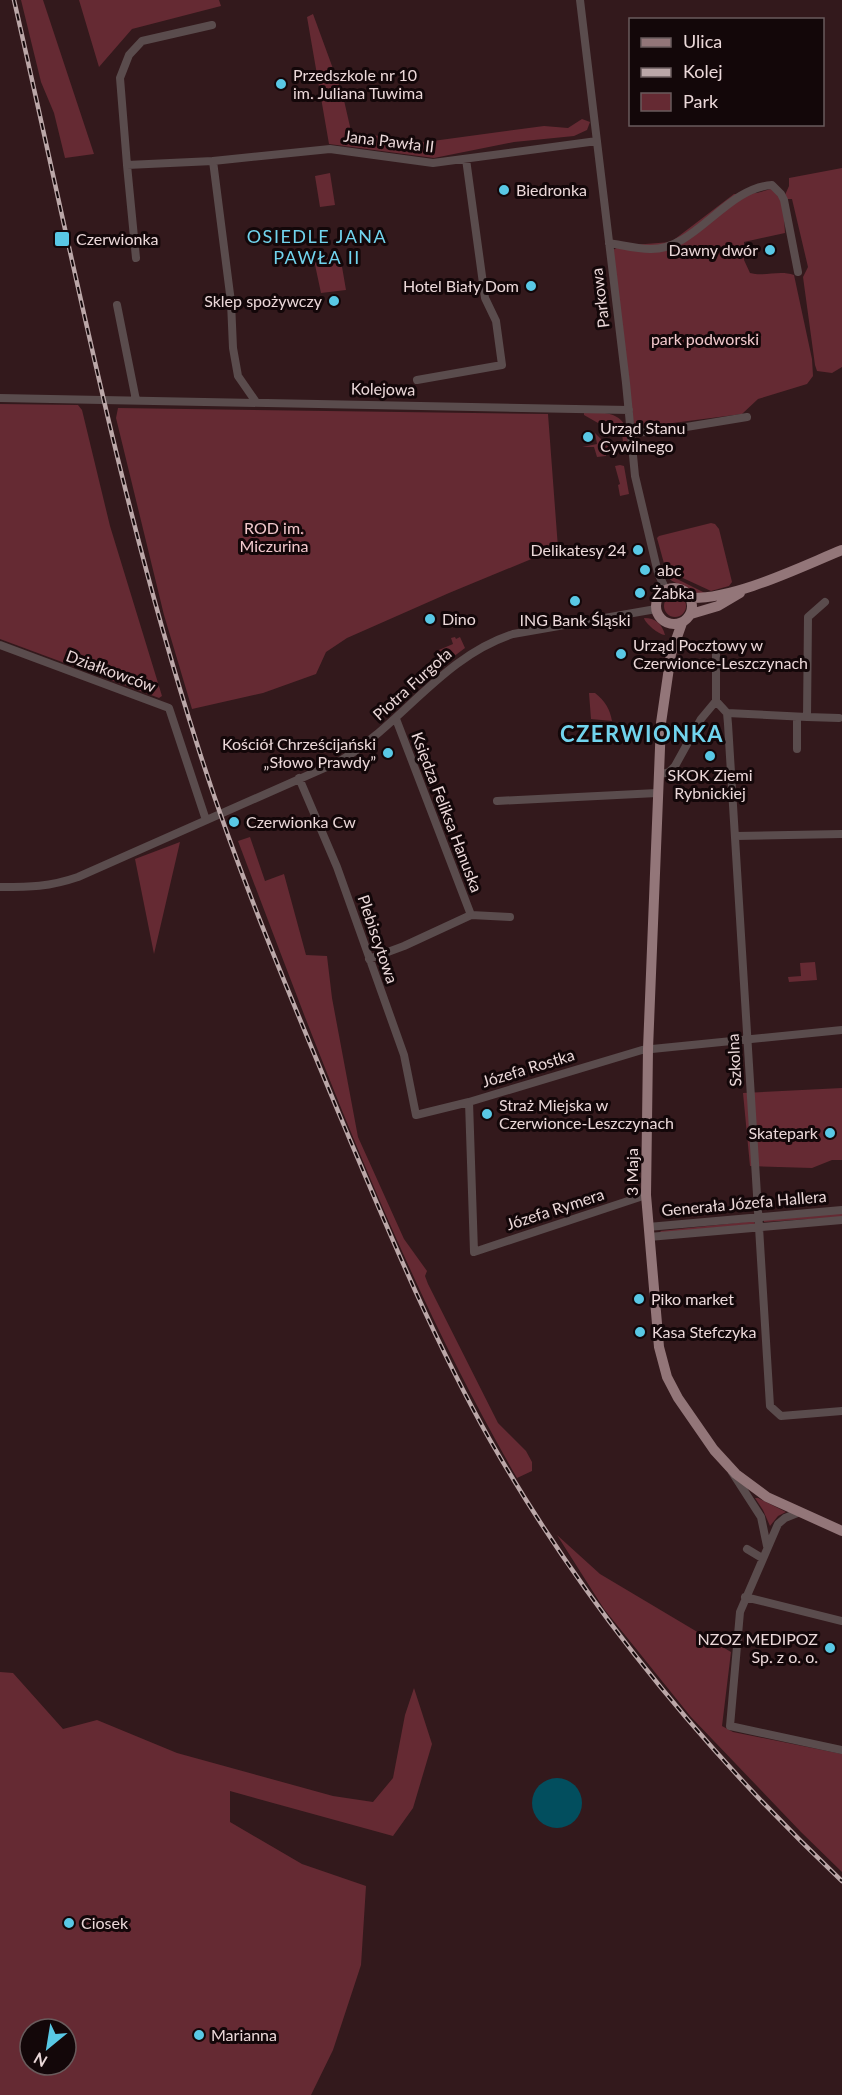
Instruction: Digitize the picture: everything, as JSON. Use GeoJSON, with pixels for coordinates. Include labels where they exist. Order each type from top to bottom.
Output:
{"type":"FeatureCollection","features":[{"type":"Feature","properties":{"kind":"main road"},"geometry":{"type":"LineString","coordinates":[[691,598],[693,608],[691,614],[682,623],[665,622],[660,618],[656,609],[658,598],[666,590],[680,589],[691,598],[705,598],[748,587],[842,550]]}},
{"type":"Feature","properties":{"kind":"main road"},"geometry":{"type":"LineString","coordinates":[[691,614],[718,606],[748,587]]}},
{"type":"Feature","properties":{"kind":"main road","name":"3 Maja"},"geometry":{"type":"LineString","coordinates":[[665,622],[671,654]]}},
{"type":"Feature","properties":{"kind":"main road","name":"3 Maja"},"geometry":{"type":"LineString","coordinates":[[682,623],[671,654],[661,723],[657,793],[648,1049],[646,1195],[657,1332],[664,1367],[678,1398],[726,1464],[761,1493],[842,1531]]}},
{"type":"Feature","properties":{"kind":"street","name":"Parkowa"},"geometry":{"type":"LineString","coordinates":[[580,0],[639,499],[658,573],[666,590]]}},
{"type":"Feature","properties":{"kind":"street"},"geometry":{"type":"LineString","coordinates":[[136,258],[120,78],[129,55],[142,41],[212,25]]}},
{"type":"Feature","properties":{"kind":"street","name":"Jana Pawła II"},"geometry":{"type":"LineString","coordinates":[[127,165],[213,161],[330,149],[433,163],[597,141]]}},
{"type":"Feature","properties":{"kind":"street"},"geometry":{"type":"LineString","coordinates":[[417,380],[502,365],[496,321],[485,298],[466,159]]}},
{"type":"Feature","properties":{"kind":"street"},"geometry":{"type":"LineString","coordinates":[[213,161],[231,302],[233,348],[238,376],[256,402]]}},
{"type":"Feature","properties":{"kind":"street"},"geometry":{"type":"LineString","coordinates":[[609,243],[651,249],[678,242],[735,199],[765,185],[772,185],[784,200],[798,272]]}},
{"type":"Feature","properties":{"kind":"street"},"geometry":{"type":"LineString","coordinates":[[117,305],[136,400]]}},
{"type":"Feature","properties":{"kind":"street","name":"Kolejowa"},"geometry":{"type":"LineString","coordinates":[[0,398],[629,410]]}},
{"type":"Feature","properties":{"kind":"street"},"geometry":{"type":"LineString","coordinates":[[631,434],[747,417]]}},
{"type":"Feature","properties":{"kind":"street"},"geometry":{"type":"LineString","coordinates":[[807,717],[808,617],[825,602]]}},
{"type":"Feature","properties":{"kind":"street","name":"Piotra Furgoła"},"geometry":{"type":"LineString","coordinates":[[0,887],[56,885],[78,877],[340,761],[362,748],[441,676],[469,654],[495,640],[524,632],[656,609]]}},
{"type":"Feature","properties":{"kind":"street"},"geometry":{"type":"LineString","coordinates":[[658,775],[669,772],[675,766],[701,719],[716,701],[716,644]]}},
{"type":"Feature","properties":{"kind":"street","name":"Działkowców"},"geometry":{"type":"LineString","coordinates":[[0,645],[169,708],[206,820]]}},
{"type":"Feature","properties":{"kind":"street"},"geometry":{"type":"LineString","coordinates":[[716,701],[727,713],[780,713],[797,717],[839,718]]}},
{"type":"Feature","properties":{"kind":"street","name":"Szkolna"},"geometry":{"type":"LineString","coordinates":[[727,713],[770,1406],[781,1416],[842,1411]]}},
{"type":"Feature","properties":{"kind":"street"},"geometry":{"type":"LineString","coordinates":[[797,717],[797,750]]}},
{"type":"Feature","properties":{"kind":"street","name":"Księdza Feliksa Hanuska"},"geometry":{"type":"LineString","coordinates":[[396,719],[471,915]]}},
{"type":"Feature","properties":{"kind":"street","name":"Plebiscytowa"},"geometry":{"type":"LineString","coordinates":[[298,778],[337,867],[404,1055],[416,1115]]}},
{"type":"Feature","properties":{"kind":"street"},"geometry":{"type":"LineString","coordinates":[[497,801],[657,793]]}},
{"type":"Feature","properties":{"kind":"street"},"geometry":{"type":"LineString","coordinates":[[736,836],[842,834]]}},
{"type":"Feature","properties":{"kind":"street","name":"Księdza Feliksa Hanuska"},"geometry":{"type":"LineString","coordinates":[[369,959],[404,946],[471,915],[510,917]]}},
{"type":"Feature","properties":{"kind":"street","name":"Józefa Rostka"},"geometry":{"type":"LineString","coordinates":[[416,1115],[469,1102],[648,1049],[842,1030]]}},
{"type":"Feature","properties":{"kind":"street","name":"Józefa Rymera"},"geometry":{"type":"LineString","coordinates":[[469,1102],[474,1252],[646,1195]]}},
{"type":"Feature","properties":{"kind":"street","name":"Generała Józefa Hallera"},"geometry":{"type":"LineString","coordinates":[[648,1232],[760,1217],[842,1210]]}},
{"type":"Feature","properties":{"kind":"street","name":"Generała Józefa Hallera"},"geometry":{"type":"LineString","coordinates":[[648,1232],[760,1227],[842,1220]]}},
{"type":"Feature","properties":{"kind":"street"},"geometry":{"type":"LineString","coordinates":[[726,1464],[761,1518],[765,1528],[767,1546]]}},
{"type":"Feature","properties":{"kind":"street"},"geometry":{"type":"LineString","coordinates":[[800,1512],[780,1522],[767,1546],[740,1612],[730,1726],[842,1750]]}},
{"type":"Feature","properties":{"kind":"street"},"geometry":{"type":"LineString","coordinates":[[747,1549],[762,1558]]}},
{"type":"Feature","properties":{"kind":"street"},"geometry":{"type":"LineString","coordinates":[[745,1597],[842,1621]]}},
{"type":"Feature","properties":{"kind":"green space"},"geometry":{"type":"Polygon","coordinates":[[[21,0],[43,0],[94,154],[65,158],[54,113],[41,82],[21,0]]]}},
{"type":"Feature","properties":{"kind":"green space"},"geometry":{"type":"Polygon","coordinates":[[[79,0],[219,0],[221,6],[132,29],[99,67],[79,0]]]}},
{"type":"Feature","properties":{"kind":"green space"},"geometry":{"type":"Polygon","coordinates":[[[313,14],[343,96],[351,131],[418,143],[544,126],[568,128],[582,119],[590,122],[587,130],[574,136],[514,142],[434,158],[329,144],[307,17],[313,14]]]}},
{"type":"Feature","properties":{"kind":"green space"},"geometry":{"type":"Polygon","coordinates":[[[842,168],[842,367],[832,373],[817,371],[815,365],[803,277],[808,267],[792,199],[787,199],[785,195],[789,186],[789,178],[842,168]]]}},
{"type":"Feature","properties":{"kind":"green space"},"geometry":{"type":"Polygon","coordinates":[[[330,173],[335,205],[320,207],[315,176],[330,173]]]}},
{"type":"Feature","properties":{"kind":"green space","name":"park podworski"},"geometry":{"type":"Polygon","coordinates":[[[774,188],[783,202],[785,233],[744,242],[744,260],[750,273],[794,275],[812,359],[813,376],[807,384],[758,399],[742,414],[634,428],[613,250],[620,246],[671,242],[734,194],[757,193],[774,188]]]}},
{"type":"Feature","properties":{"kind":"green space"},"geometry":{"type":"Polygon","coordinates":[[[340,255],[346,290],[321,293],[314,260],[340,255]]]}},
{"type":"Feature","properties":{"kind":"green space"},"geometry":{"type":"Polygon","coordinates":[[[0,404],[78,405],[82,410],[110,526],[162,696],[159,698],[0,639],[0,404]]]}},
{"type":"Feature","properties":{"kind":"green space","name":"ROD im. Miczurina"},"geometry":{"type":"Polygon","coordinates":[[[118,408],[548,414],[558,548],[347,638],[326,652],[316,674],[263,693],[192,709],[164,615],[116,418],[118,408]]]}},
{"type":"Feature","properties":{"kind":"green space"},"geometry":{"type":"Polygon","coordinates":[[[584,411],[612,415],[623,422],[628,438],[627,450],[621,451],[617,444],[623,442],[621,424],[614,426],[606,421],[598,423],[584,415],[584,411]]]}},
{"type":"Feature","properties":{"kind":"green space"},"geometry":{"type":"Polygon","coordinates":[[[595,433],[608,446],[606,456],[597,457],[594,447],[582,447],[597,444],[595,433]]]}},
{"type":"Feature","properties":{"kind":"green space"},"geometry":{"type":"Polygon","coordinates":[[[615,466],[624,466],[629,494],[620,496],[618,485],[620,484],[615,466]]]}},
{"type":"Feature","properties":{"kind":"green space"},"geometry":{"type":"Polygon","coordinates":[[[711,523],[719,529],[732,582],[729,586],[711,591],[672,573],[665,567],[657,538],[711,523]]]}},
{"type":"Feature","properties":{"kind":"green space"},"geometry":{"type":"Polygon","coordinates":[[[665,575],[705,593],[696,594],[672,581],[665,575]]]}},
{"type":"Feature","properties":{"kind":"green space"},"geometry":{"type":"Polygon","coordinates":[[[671,595],[679,595],[686,602],[686,610],[679,617],[671,617],[664,610],[664,602],[671,595]]]}},
{"type":"Feature","properties":{"kind":"green space"},"geometry":{"type":"Polygon","coordinates":[[[644,618],[658,622],[665,635],[659,633],[644,618]]]}},
{"type":"Feature","properties":{"kind":"green space"},"geometry":{"type":"Polygon","coordinates":[[[460,637],[465,648],[441,666],[435,660],[438,657],[434,652],[453,644],[451,638],[456,639],[460,637]]]}},
{"type":"Feature","properties":{"kind":"green space"},"geometry":{"type":"Polygon","coordinates":[[[589,693],[595,693],[604,702],[612,721],[591,719],[589,693]]]}},
{"type":"Feature","properties":{"kind":"green space"},"geometry":{"type":"Polygon","coordinates":[[[250,837],[265,881],[284,874],[306,955],[327,956],[332,998],[358,1137],[404,1239],[427,1271],[425,1276],[428,1284],[498,1423],[526,1451],[532,1462],[532,1471],[517,1478],[436,1324],[365,1166],[238,841],[250,837]]]}},
{"type":"Feature","properties":{"kind":"green space"},"geometry":{"type":"Polygon","coordinates":[[[180,842],[154,954],[135,859],[180,842]]]}},
{"type":"Feature","properties":{"kind":"green space"},"geometry":{"type":"Polygon","coordinates":[[[815,962],[817,980],[789,982],[788,977],[801,976],[800,963],[815,962]]]}},
{"type":"Feature","properties":{"kind":"green space"},"geometry":{"type":"Polygon","coordinates":[[[842,1088],[842,1160],[832,1160],[812,1168],[750,1166],[743,1093],[842,1088]]]}},
{"type":"Feature","properties":{"kind":"green space"},"geometry":{"type":"Polygon","coordinates":[[[842,1213],[842,1217],[764,1222],[764,1220],[842,1213]]]}},
{"type":"Feature","properties":{"kind":"green space"},"geometry":{"type":"Polygon","coordinates":[[[754,1221],[755,1224],[662,1233],[660,1231],[754,1221]]]}},
{"type":"Feature","properties":{"kind":"green space"},"geometry":{"type":"Polygon","coordinates":[[[755,1498],[786,1512],[778,1516],[770,1526],[755,1498]]]}},
{"type":"Feature","properties":{"kind":"green space"},"geometry":{"type":"Polygon","coordinates":[[[557,1535],[600,1574],[731,1652],[722,1726],[733,1732],[842,1754],[842,1872],[691,1717],[604,1609],[557,1535]]]}},
{"type":"Feature","properties":{"kind":"green space"},"geometry":{"type":"Polygon","coordinates":[[[0,1672],[13,1673],[63,1729],[97,1720],[177,1753],[333,1796],[373,1802],[393,1778],[405,1715],[414,1688],[432,1744],[413,1808],[393,1836],[230,1791],[230,1822],[302,1864],[366,1886],[361,1965],[333,2050],[311,2095],[0,2095],[0,1672]]]}},
{"type":"Feature","properties":{"kind":"water"},"geometry":{"type":"Polygon","coordinates":[[[552,1778],[562,1778],[575,1785],[582,1798],[582,1808],[575,1821],[562,1828],[552,1828],[543,1824],[536,1817],[532,1808],[532,1798],[536,1789],[543,1782],[552,1778]]]}},
{"type":"Feature","properties":{"kind":"railway"},"geometry":{"type":"LineString","coordinates":[[14,0],[120,467],[169,652],[197,744],[264,932],[392,1239],[429,1321],[490,1440],[526,1501],[565,1560],[606,1617],[695,1728],[742,1780],[842,1881]]}},
{"type":"Feature","properties":{"kind":"place","name":"Przedszkole nr 10 im. Juliana Tuwima"},"geometry":{"type":"Point","coordinates":[281,84]}},
{"type":"Feature","properties":{"kind":"place","name":"Biedronka"},"geometry":{"type":"Point","coordinates":[504,190]}},
{"type":"Feature","properties":{"kind":"place","name":"Czerwionka"},"geometry":{"type":"Point","coordinates":[62,239]}},
{"type":"Feature","properties":{"kind":"place","name":"Dawny dwór"},"geometry":{"type":"Point","coordinates":[770,250]}},
{"type":"Feature","properties":{"kind":"place","name":"Hotel Biały Dom"},"geometry":{"type":"Point","coordinates":[531,286]}},
{"type":"Feature","properties":{"kind":"place","name":"Sklep spożywczy"},"geometry":{"type":"Point","coordinates":[334,301]}},
{"type":"Feature","properties":{"kind":"place","name":"Urząd Stanu Cywilnego"},"geometry":{"type":"Point","coordinates":[588,437]}},
{"type":"Feature","properties":{"kind":"place","name":"Delikatesy 24"},"geometry":{"type":"Point","coordinates":[638,550]}},
{"type":"Feature","properties":{"kind":"place","name":"abc"},"geometry":{"type":"Point","coordinates":[645,570]}},
{"type":"Feature","properties":{"kind":"place","name":"Żabka"},"geometry":{"type":"Point","coordinates":[640,593]}},
{"type":"Feature","properties":{"kind":"place","name":"ING Bank Śląski"},"geometry":{"type":"Point","coordinates":[575,601]}},
{"type":"Feature","properties":{"kind":"place","name":"Dino"},"geometry":{"type":"Point","coordinates":[430,619]}},
{"type":"Feature","properties":{"kind":"place","name":"Urząd Pocztowy w Czerwionce-Leszczynach"},"geometry":{"type":"Point","coordinates":[621,654]}},
{"type":"Feature","properties":{"kind":"place","name":"Kościół Chrześcijański „Słowo Prawdy”"},"geometry":{"type":"Point","coordinates":[388,753]}},
{"type":"Feature","properties":{"kind":"place","name":"SKOK Ziemi Rybnickiej"},"geometry":{"type":"Point","coordinates":[710,756]}},
{"type":"Feature","properties":{"kind":"place","name":"Czerwionka Cw"},"geometry":{"type":"Point","coordinates":[234,822]}},
{"type":"Feature","properties":{"kind":"place","name":"Straż Miejska w Czerwionce-Leszczynach"},"geometry":{"type":"Point","coordinates":[487,1114]}},
{"type":"Feature","properties":{"kind":"place","name":"Skatepark"},"geometry":{"type":"Point","coordinates":[830,1133]}},
{"type":"Feature","properties":{"kind":"place","name":"Piko market"},"geometry":{"type":"Point","coordinates":[639,1299]}},
{"type":"Feature","properties":{"kind":"place","name":"Kasa Stefczyka"},"geometry":{"type":"Point","coordinates":[640,1332]}},
{"type":"Feature","properties":{"kind":"place","name":"NZOZ MEDIPOZ Sp. z o. o."},"geometry":{"type":"Point","coordinates":[830,1648]}},
{"type":"Feature","properties":{"kind":"place","name":"Ciosek"},"geometry":{"type":"Point","coordinates":[69,1923]}},
{"type":"Feature","properties":{"kind":"place","name":"Marianna"},"geometry":{"type":"Point","coordinates":[199,2035]}},
{"type":"Feature","properties":{"kind":"district","name":"OSIEDLE JANA PAWŁA II"},"geometry":{"type":"Point","coordinates":[317,247]}},
{"type":"Feature","properties":{"kind":"district","name":"CZERWIONKA"},"geometry":{"type":"Point","coordinates":[642,734]}}]}
